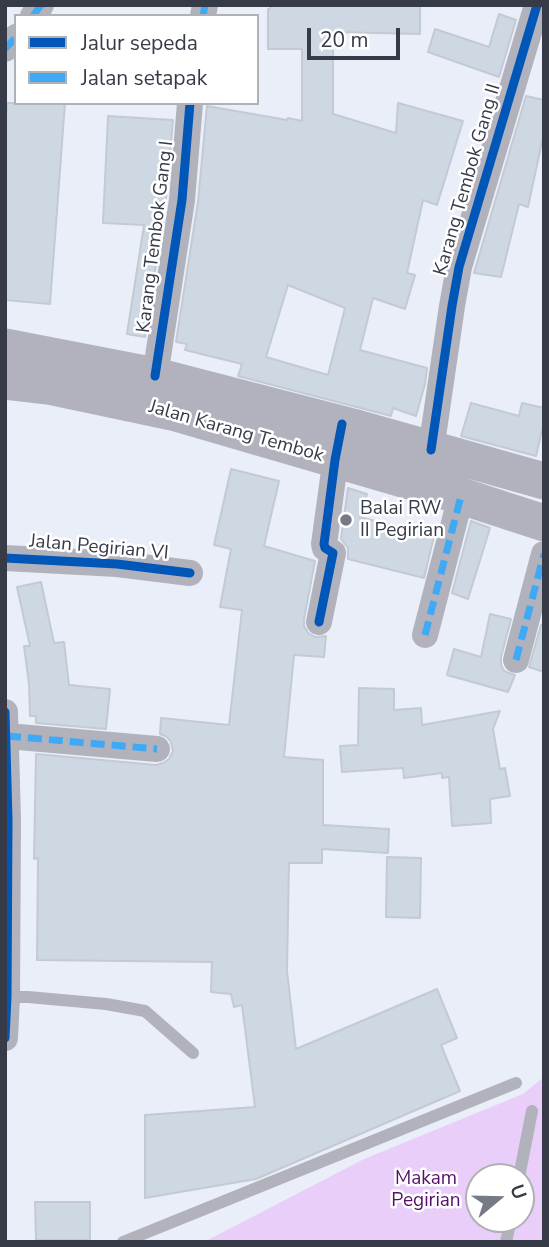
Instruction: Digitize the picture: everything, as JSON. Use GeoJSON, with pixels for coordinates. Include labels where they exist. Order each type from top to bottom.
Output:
{"type":"FeatureCollection","features":[{"type":"Feature","properties":{"kind":"main road","name":"Jalan Karang Tembok"},"geometry":{"type":"LineString","coordinates":[[5,347],[155,376],[342,424],[544,481]]}},
{"type":"Feature","properties":{"kind":"main road","name":"Jalan Karang Tembok"},"geometry":{"type":"LineString","coordinates":[[5,381],[48,386],[176,413],[544,523]]}},
{"type":"Feature","properties":{"kind":"street","name":"Karang Tembok Gang II"},"geometry":{"type":"LineString","coordinates":[[431,450],[459,267],[537,5]]}},
{"type":"Feature","properties":{"kind":"street","name":"Karang Tembok Gang I"},"geometry":{"type":"LineString","coordinates":[[155,376],[182,200],[190,105]]}},
{"type":"Feature","properties":{"kind":"street"},"geometry":{"type":"LineString","coordinates":[[319,622],[333,553],[325,548],[324,544],[342,424]]}},
{"type":"Feature","properties":{"kind":"street"},"geometry":{"type":"LineString","coordinates":[[425,635],[461,496]]}},
{"type":"Feature","properties":{"kind":"street"},"geometry":{"type":"LineString","coordinates":[[516,660],[544,554]]}},
{"type":"Feature","properties":{"kind":"street","name":"Jalan Pegirian VI"},"geometry":{"type":"LineString","coordinates":[[5,558],[117,564],[190,573]]}},
{"type":"Feature","properties":{"kind":"street"},"geometry":{"type":"LineString","coordinates":[[5,1038],[6,724],[157,748]]}},
{"type":"Feature","properties":{"kind":"lane"},"geometry":{"type":"LineString","coordinates":[[7,997],[106,1004],[145,1011],[193,1053]]}},
{"type":"Feature","properties":{"kind":"lane"},"geometry":{"type":"LineString","coordinates":[[123,1242],[516,1083]]}},
{"type":"Feature","properties":{"kind":"lane"},"geometry":{"type":"LineString","coordinates":[[522,1163],[532,1111]]}},
{"type":"Feature","properties":{"kind":"green space","name":"Makam Pegirian"},"geometry":{"type":"Polygon","coordinates":[[[544,1077],[544,1242],[204,1242],[364,1159],[523,1094],[544,1077]]]}},
{"type":"Feature","properties":{"kind":"building"},"geometry":{"type":"Polygon","coordinates":[[[270,5],[420,5],[420,34],[333,32],[333,114],[396,133],[398,103],[463,121],[437,205],[423,200],[407,273],[415,275],[405,309],[373,298],[360,350],[427,368],[416,416],[393,408],[391,416],[238,376],[242,364],[185,350],[187,344],[176,342],[198,202],[207,106],[302,121],[302,49],[268,49],[270,5]],[[288,285],[266,357],[328,375],[345,308],[288,285]]]}},
{"type":"Feature","properties":{"kind":"building"},"geometry":{"type":"Polygon","coordinates":[[[499,14],[516,20],[499,77],[428,52],[435,29],[489,47],[499,14]]]}},
{"type":"Feature","properties":{"kind":"building"},"geometry":{"type":"Polygon","coordinates":[[[526,96],[544,100],[544,132],[528,207],[519,204],[501,277],[474,273],[526,96]]]}},
{"type":"Feature","properties":{"kind":"building"},"geometry":{"type":"Polygon","coordinates":[[[7,103],[65,105],[50,304],[5,300],[7,103]]]}},
{"type":"Feature","properties":{"kind":"building"},"geometry":{"type":"Polygon","coordinates":[[[108,116],[173,120],[166,198],[145,337],[127,334],[144,225],[103,223],[108,116]]]}},
{"type":"Feature","properties":{"kind":"building"},"geometry":{"type":"Polygon","coordinates":[[[471,403],[519,416],[522,403],[544,408],[544,422],[536,456],[461,436],[471,403]]]}},
{"type":"Feature","properties":{"kind":"building"},"geometry":{"type":"Polygon","coordinates":[[[231,469],[279,481],[264,546],[315,561],[304,626],[308,633],[315,637],[326,636],[324,657],[294,655],[284,757],[323,760],[323,825],[389,829],[388,853],[322,849],[322,863],[289,863],[287,971],[296,1049],[437,989],[457,1038],[441,1045],[460,1091],[256,1179],[145,1198],[145,1115],[255,1107],[242,1005],[234,1007],[231,994],[211,992],[212,962],[37,960],[38,858],[34,859],[36,754],[156,765],[169,759],[173,751],[171,742],[160,734],[161,718],[229,725],[242,610],[220,607],[231,549],[214,545],[231,469]]]}},
{"type":"Feature","properties":{"kind":"building"},"geometry":{"type":"Polygon","coordinates":[[[348,488],[367,494],[360,517],[434,536],[424,578],[348,559],[348,548],[341,539],[348,488]]]}},
{"type":"Feature","properties":{"kind":"building"},"geometry":{"type":"Polygon","coordinates":[[[471,521],[490,528],[468,599],[452,593],[471,521]]]}},
{"type":"Feature","properties":{"kind":"building"},"geometry":{"type":"Polygon","coordinates":[[[41,582],[54,643],[64,642],[69,685],[110,689],[106,729],[36,723],[36,716],[30,716],[24,646],[30,646],[17,587],[41,582]]]}},
{"type":"Feature","properties":{"kind":"building"},"geometry":{"type":"Polygon","coordinates":[[[490,614],[511,619],[501,657],[504,671],[515,675],[508,692],[447,675],[454,649],[481,657],[490,614]]]}},
{"type":"Feature","properties":{"kind":"building"},"geometry":{"type":"Polygon","coordinates":[[[541,625],[544,626],[544,672],[529,667],[541,625]]]}},
{"type":"Feature","properties":{"kind":"building"},"geometry":{"type":"Polygon","coordinates":[[[359,688],[394,689],[394,710],[421,708],[422,725],[500,711],[493,729],[500,769],[505,768],[510,796],[490,799],[491,823],[452,826],[449,777],[442,778],[442,773],[404,778],[403,768],[342,772],[340,746],[358,745],[359,688]]]}},
{"type":"Feature","properties":{"kind":"building"},"geometry":{"type":"Polygon","coordinates":[[[387,857],[421,858],[420,918],[386,917],[387,857]]]}},
{"type":"Feature","properties":{"kind":"building"},"geometry":{"type":"Polygon","coordinates":[[[35,1202],[90,1202],[90,1240],[36,1240],[35,1202]]]}},
{"type":"Feature","properties":{"kind":"marked path"},"geometry":{"type":"LineString","coordinates":[[34,14],[41,5]]}},
{"type":"Feature","properties":{"kind":"marked path"},"geometry":{"type":"LineString","coordinates":[[203,14],[205,5]]}},
{"type":"Feature","properties":{"kind":"marked path"},"geometry":{"type":"LineString","coordinates":[[5,49],[14,39]]}},
{"type":"Feature","properties":{"kind":"marked path"},"geometry":{"type":"LineString","coordinates":[[425,635],[461,496]]}},
{"type":"Feature","properties":{"kind":"marked path"},"geometry":{"type":"LineString","coordinates":[[516,660],[544,554]]}},
{"type":"Feature","properties":{"kind":"marked path"},"geometry":{"type":"LineString","coordinates":[[7,736],[157,749]]}},
{"type":"Feature","properties":{"kind":"cycle path"},"geometry":{"type":"LineString","coordinates":[[431,450],[459,267],[537,5]]}},
{"type":"Feature","properties":{"kind":"cycle path"},"geometry":{"type":"LineString","coordinates":[[155,376],[182,200],[190,105]]}},
{"type":"Feature","properties":{"kind":"cycle path"},"geometry":{"type":"LineString","coordinates":[[319,622],[333,553],[325,548],[324,544],[342,424]]}},
{"type":"Feature","properties":{"kind":"cycle path"},"geometry":{"type":"LineString","coordinates":[[5,558],[117,564],[190,573]]}},
{"type":"Feature","properties":{"kind":"cycle path"},"geometry":{"type":"LineString","coordinates":[[5,712],[8,820],[5,1038]]}},
{"type":"Feature","properties":{"kind":"place","name":"Balai RW II Pegirian"},"geometry":{"type":"Point","coordinates":[346,520]}}]}
